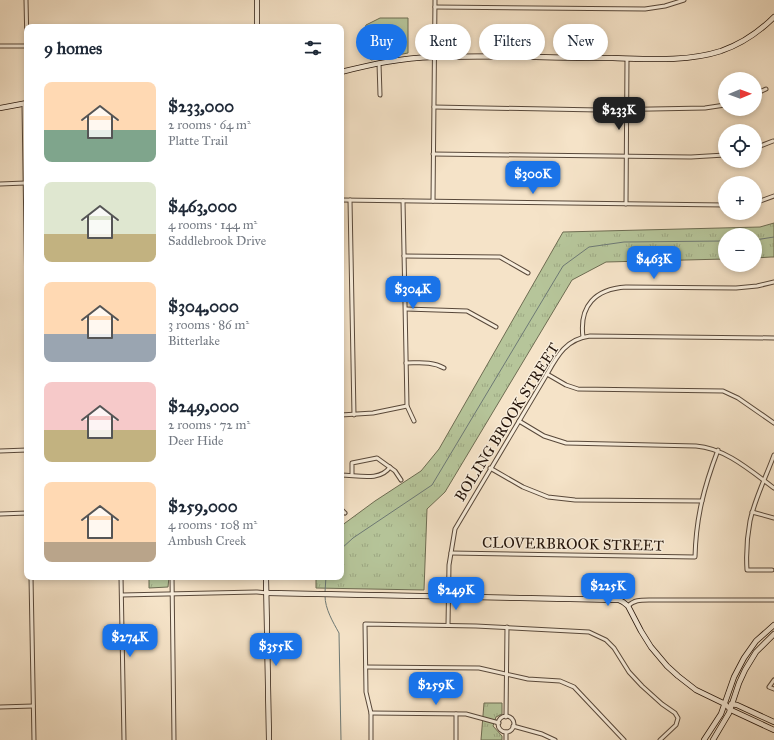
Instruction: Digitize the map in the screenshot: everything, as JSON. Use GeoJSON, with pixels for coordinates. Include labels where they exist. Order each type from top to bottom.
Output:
{"type":"FeatureCollection","features":[{"type":"Feature","properties":{"kind":"street"},"geometry":{"type":"LineString","coordinates":[[26,0],[27,24]]}},
{"type":"Feature","properties":{"kind":"street"},"geometry":{"type":"LineString","coordinates":[[257,0],[258,24]]}},
{"type":"Feature","properties":{"kind":"street"},"geometry":{"type":"LineString","coordinates":[[435,0],[435,24]]}},
{"type":"Feature","properties":{"kind":"street"},"geometry":{"type":"LineString","coordinates":[[435,7],[645,9],[665,6],[684,0]]}},
{"type":"Feature","properties":{"kind":"street"},"geometry":{"type":"LineString","coordinates":[[471,57],[627,59],[677,58],[708,55],[738,44],[756,32],[774,17]]}},
{"type":"Feature","properties":{"kind":"street"},"geometry":{"type":"LineString","coordinates":[[0,46],[24,46]]}},
{"type":"Feature","properties":{"kind":"street"},"geometry":{"type":"LineString","coordinates":[[344,71],[405,58],[415,58]]}},
{"type":"Feature","properties":{"kind":"street"},"geometry":{"type":"LineString","coordinates":[[626,204],[627,59]]}},
{"type":"Feature","properties":{"kind":"street"},"geometry":{"type":"LineString","coordinates":[[433,201],[434,60]]}},
{"type":"Feature","properties":{"kind":"street"},"geometry":{"type":"LineString","coordinates":[[379,63],[380,95]]}},
{"type":"Feature","properties":{"kind":"street"},"geometry":{"type":"LineString","coordinates":[[762,91],[766,89]]}},
{"type":"Feature","properties":{"kind":"street"},"geometry":{"type":"LineString","coordinates":[[0,108],[24,104]]}},
{"type":"Feature","properties":{"kind":"street"},"geometry":{"type":"LineString","coordinates":[[434,107],[599,110],[705,108],[718,106]]}},
{"type":"Feature","properties":{"kind":"street"},"geometry":{"type":"LineString","coordinates":[[762,146],[773,142]]}},
{"type":"Feature","properties":{"kind":"street"},"geometry":{"type":"LineString","coordinates":[[433,154],[691,158],[718,156]]}},
{"type":"Feature","properties":{"kind":"street"},"geometry":{"type":"LineString","coordinates":[[0,184],[24,183]]}},
{"type":"Feature","properties":{"kind":"street"},"geometry":{"type":"LineString","coordinates":[[762,200],[774,196]]}},
{"type":"Feature","properties":{"kind":"street"},"geometry":{"type":"LineString","coordinates":[[344,200],[718,205]]}},
{"type":"Feature","properties":{"kind":"street"},"geometry":{"type":"LineString","coordinates":[[350,200],[354,415]]}},
{"type":"Feature","properties":{"kind":"street"},"geometry":{"type":"LineString","coordinates":[[403,201],[407,406],[414,421]]}},
{"type":"Feature","properties":{"kind":"street"},"geometry":{"type":"LineString","coordinates":[[404,256],[500,257],[528,273]]}},
{"type":"Feature","properties":{"kind":"street"},"geometry":{"type":"LineString","coordinates":[[583,338],[582,321],[587,306],[598,295],[610,289],[626,287],[736,288],[757,286],[774,282]]}},
{"type":"Feature","properties":{"kind":"street"},"geometry":{"type":"LineString","coordinates":[[406,309],[467,311],[496,327]]}},
{"type":"Feature","properties":{"kind":"street","name":"BOLING BROOK STREET"},"geometry":{"type":"LineString","coordinates":[[448,625],[449,565],[455,529],[546,374],[563,349],[571,343],[590,336],[774,338]]}},
{"type":"Feature","properties":{"kind":"street"},"geometry":{"type":"LineString","coordinates":[[406,363],[432,363],[444,368]]}},
{"type":"Feature","properties":{"kind":"street"},"geometry":{"type":"LineString","coordinates":[[546,374],[566,386],[578,389],[724,391],[738,398],[774,423]]}},
{"type":"Feature","properties":{"kind":"street"},"geometry":{"type":"LineString","coordinates":[[344,416],[407,406]]}},
{"type":"Feature","properties":{"kind":"street"},"geometry":{"type":"LineString","coordinates":[[519,421],[549,438],[570,444],[706,446],[718,450],[774,488]]}},
{"type":"Feature","properties":{"kind":"street"},"geometry":{"type":"LineString","coordinates":[[0,451],[24,450]]}},
{"type":"Feature","properties":{"kind":"street"},"geometry":{"type":"LineString","coordinates":[[490,468],[523,487],[548,497],[575,500],[702,501],[718,450]]}},
{"type":"Feature","properties":{"kind":"street"},"geometry":{"type":"LineString","coordinates":[[772,570],[747,570],[748,534],[752,512],[774,455]]}},
{"type":"Feature","properties":{"kind":"street"},"geometry":{"type":"LineString","coordinates":[[352,475],[352,463],[377,458],[396,471],[401,480]]}},
{"type":"Feature","properties":{"kind":"street"},"geometry":{"type":"LineString","coordinates":[[344,475],[378,475],[387,471],[390,467]]}},
{"type":"Feature","properties":{"kind":"street","name":"CLOVERBROOK STREET"},"geometry":{"type":"LineString","coordinates":[[451,553],[695,557],[696,528],[702,501]]}},
{"type":"Feature","properties":{"kind":"street"},"geometry":{"type":"LineString","coordinates":[[752,512],[774,518]]}},
{"type":"Feature","properties":{"kind":"street"},"geometry":{"type":"LineString","coordinates":[[0,514],[24,513]]}},
{"type":"Feature","properties":{"kind":"street"},"geometry":{"type":"LineString","coordinates":[[31,580],[34,740]]}},
{"type":"Feature","properties":{"kind":"street"},"geometry":{"type":"LineString","coordinates":[[121,580],[124,740]]}},
{"type":"Feature","properties":{"kind":"street"},"geometry":{"type":"LineString","coordinates":[[172,580],[174,740]]}},
{"type":"Feature","properties":{"kind":"street"},"geometry":{"type":"LineString","coordinates":[[266,580],[269,740]]}},
{"type":"Feature","properties":{"kind":"street"},"geometry":{"type":"LineString","coordinates":[[122,595],[257,592],[320,595],[615,599],[628,606],[646,640],[667,666],[696,690],[725,704],[731,710],[774,730]]}},
{"type":"Feature","properties":{"kind":"street"},"geometry":{"type":"LineString","coordinates":[[628,606],[637,600],[774,600]]}},
{"type":"Feature","properties":{"kind":"street"},"geometry":{"type":"LineString","coordinates":[[371,740],[370,713],[367,697],[365,624],[448,625],[547,630],[580,630],[597,635],[606,640],[614,648],[630,672],[642,686],[662,704],[675,713],[678,718],[676,725],[660,740]]}},
{"type":"Feature","properties":{"kind":"street"},"geometry":{"type":"LineString","coordinates":[[704,740],[718,719],[725,704],[734,677],[742,661],[756,641],[774,625]]}},
{"type":"Feature","properties":{"kind":"street"},"geometry":{"type":"LineString","coordinates":[[506,717],[507,627]]}},
{"type":"Feature","properties":{"kind":"street"},"geometry":{"type":"LineString","coordinates":[[713,740],[731,710],[739,683],[748,664],[761,647],[774,634]]}},
{"type":"Feature","properties":{"kind":"street"},"geometry":{"type":"LineString","coordinates":[[366,667],[479,668],[528,679],[551,679],[567,683],[574,687],[624,740]]}},
{"type":"Feature","properties":{"kind":"street"},"geometry":{"type":"LineString","coordinates":[[774,680],[770,687],[774,689]]}},
{"type":"Feature","properties":{"kind":"street"},"geometry":{"type":"LineString","coordinates":[[725,704],[733,704],[774,722]]}},
{"type":"Feature","properties":{"kind":"street"},"geometry":{"type":"LineString","coordinates":[[0,707],[33,706]]}},
{"type":"Feature","properties":{"kind":"street"},"geometry":{"type":"LineString","coordinates":[[370,713],[466,714],[499,723]]}},
{"type":"Feature","properties":{"kind":"street"},"geometry":{"type":"LineString","coordinates":[[456,714],[456,740]]}},
{"type":"Feature","properties":{"kind":"street"},"geometry":{"type":"LineString","coordinates":[[506,717],[511,719],[514,726],[511,731],[506,732],[499,728],[499,723],[501,718],[506,717]]}},
{"type":"Feature","properties":{"kind":"street"},"geometry":{"type":"LineString","coordinates":[[514,726],[542,734],[555,740]]}},
{"type":"Feature","properties":{"kind":"street"},"geometry":{"type":"LineString","coordinates":[[506,732],[506,740]]}},
{"type":"Feature","properties":{"kind":"green space"},"geometry":{"type":"Polygon","coordinates":[[[380,18],[408,18],[408,53],[407,24],[368,24],[380,18]]]}},
{"type":"Feature","properties":{"kind":"green space"},"geometry":{"type":"Polygon","coordinates":[[[774,223],[774,257],[762,258],[762,228],[721,228],[760,227],[774,223]]]}},
{"type":"Feature","properties":{"kind":"green space"},"geometry":{"type":"Polygon","coordinates":[[[718,228],[718,259],[606,262],[572,280],[445,492],[427,509],[424,590],[316,588],[316,580],[344,580],[344,524],[375,501],[421,471],[439,449],[563,232],[718,228]]]}},
{"type":"Feature","properties":{"kind":"green space"},"geometry":{"type":"Polygon","coordinates":[[[149,580],[169,580],[168,587],[149,588],[149,580]]]}},
{"type":"Feature","properties":{"kind":"green space"},"geometry":{"type":"Polygon","coordinates":[[[484,703],[502,703],[502,714],[496,717],[493,726],[502,736],[502,740],[481,740],[484,703]]]}},
{"type":"Feature","properties":{"kind":"waterway"},"geometry":{"type":"LineString","coordinates":[[762,239],[774,237]]}},
{"type":"Feature","properties":{"kind":"waterway"},"geometry":{"type":"LineString","coordinates":[[344,546],[353,538],[432,485],[563,266],[589,247],[624,242],[718,241]]}},
{"type":"Feature","properties":{"kind":"waterway"},"geometry":{"type":"LineString","coordinates":[[325,592],[326,580]]}},
{"type":"Feature","properties":{"kind":"waterway"},"geometry":{"type":"LineString","coordinates":[[325,596],[328,611],[339,633],[341,740]]}}]}
